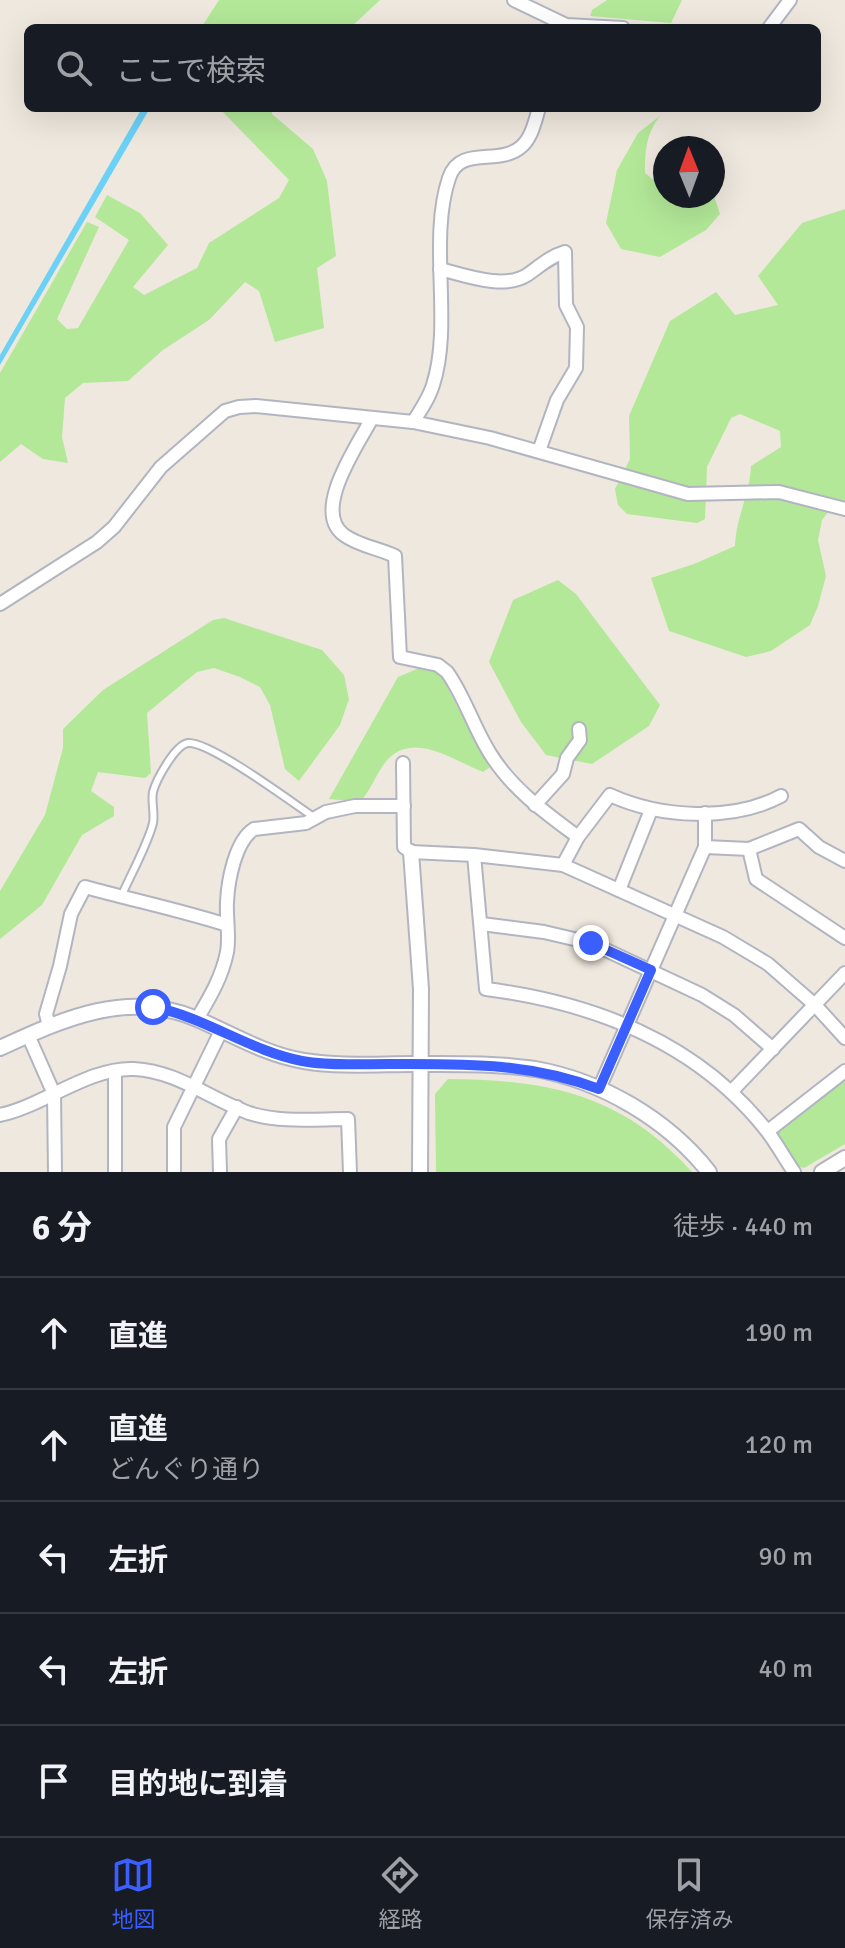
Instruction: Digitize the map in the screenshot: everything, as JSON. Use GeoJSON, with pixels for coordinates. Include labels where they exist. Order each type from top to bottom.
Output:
{"type":"FeatureCollection","features":[{"type":"Feature","properties":{"kind":"street"},"geometry":{"type":"LineString","coordinates":[[514,0],[560,24]]}},
{"type":"Feature","properties":{"kind":"street"},"geometry":{"type":"LineString","coordinates":[[772,24],[790,0]]}},
{"type":"Feature","properties":{"kind":"street"},"geometry":{"type":"LineString","coordinates":[[413,422],[434,384],[439,345],[442,224],[448,180],[461,160],[496,157],[520,148],[529,137],[538,112]]}},
{"type":"Feature","properties":{"kind":"street"},"geometry":{"type":"LineString","coordinates":[[440,269],[511,282],[565,252],[566,305],[577,327],[576,368],[557,400],[539,451]]}},
{"type":"Feature","properties":{"kind":"street"},"geometry":{"type":"LineString","coordinates":[[0,604],[97,542],[114,527],[161,467],[225,411],[239,407],[256,406],[413,422],[490,438],[688,494],[779,492],[845,509]]}},
{"type":"Feature","properties":{"kind":"street"},"geometry":{"type":"LineString","coordinates":[[372,418],[338,484],[331,516],[335,528],[359,544],[395,556],[400,657],[438,665],[447,672],[492,756],[535,805],[578,837]]}},
{"type":"Feature","properties":{"kind":"street"},"geometry":{"type":"LineString","coordinates":[[535,805],[563,774],[567,758],[580,740],[579,729]]}},
{"type":"Feature","properties":{"kind":"street"},"geometry":{"type":"LineString","coordinates":[[403,763],[404,847],[411,852],[563,865],[723,937],[768,964],[815,1005],[845,1038]]}},
{"type":"Feature","properties":{"kind":"street"},"geometry":{"type":"LineString","coordinates":[[563,865],[578,837],[610,795],[651,810],[705,813],[760,807],[781,796]]}},
{"type":"Feature","properties":{"kind":"street"},"geometry":{"type":"LineString","coordinates":[[197,1019],[222,973],[228,947],[229,882],[243,840],[248,834],[254,829],[306,823],[326,812],[355,806],[404,806]]}},
{"type":"Feature","properties":{"kind":"street"},"geometry":{"type":"LineString","coordinates":[[619,890],[651,810]]}},
{"type":"Feature","properties":{"kind":"street"},"geometry":{"type":"LineString","coordinates":[[599,1089],[705,847],[705,813]]}},
{"type":"Feature","properties":{"kind":"street"},"geometry":{"type":"LineString","coordinates":[[705,847],[749,849],[799,829],[819,847],[845,861]]}},
{"type":"Feature","properties":{"kind":"street"},"geometry":{"type":"LineString","coordinates":[[749,849],[756,879],[845,938]]}},
{"type":"Feature","properties":{"kind":"street"},"geometry":{"type":"LineString","coordinates":[[411,852],[421,989],[420,1172]]}},
{"type":"Feature","properties":{"kind":"street"},"geometry":{"type":"LineString","coordinates":[[474,855],[486,989],[535,995],[627,1025],[676,1049],[731,1092],[768,1131],[794,1172]]}},
{"type":"Feature","properties":{"kind":"street"},"geometry":{"type":"LineString","coordinates":[[49,1026],[46,1014],[71,914],[85,887],[181,910],[227,925]]}},
{"type":"Feature","properties":{"kind":"street"},"geometry":{"type":"LineString","coordinates":[[482,924],[544,932],[591,943],[702,995],[734,1015],[773,1049]]}},
{"type":"Feature","properties":{"kind":"street"},"geometry":{"type":"LineString","coordinates":[[731,1092],[845,973]]}},
{"type":"Feature","properties":{"kind":"street"},"geometry":{"type":"LineString","coordinates":[[0,1048],[77,1015],[126,1006],[153,1007],[197,1019],[273,1053],[304,1061],[344,1065],[496,1065],[531,1069],[569,1077],[599,1089],[648,1116],[677,1139],[709,1172]]}},
{"type":"Feature","properties":{"kind":"street"},"geometry":{"type":"LineString","coordinates":[[174,1172],[174,1127],[221,1031]]}},
{"type":"Feature","properties":{"kind":"street"},"geometry":{"type":"LineString","coordinates":[[28,1035],[54,1094],[55,1172]]}},
{"type":"Feature","properties":{"kind":"street"},"geometry":{"type":"LineString","coordinates":[[0,1115],[115,1072],[133,1069],[171,1076],[237,1107],[275,1119],[348,1119],[350,1172]]}},
{"type":"Feature","properties":{"kind":"street"},"geometry":{"type":"LineString","coordinates":[[768,1131],[845,1071]]}},
{"type":"Feature","properties":{"kind":"street"},"geometry":{"type":"LineString","coordinates":[[115,1072],[115,1172]]}},
{"type":"Feature","properties":{"kind":"street"},"geometry":{"type":"LineString","coordinates":[[220,1172],[219,1139],[237,1107]]}},
{"type":"Feature","properties":{"kind":"street"},"geometry":{"type":"LineString","coordinates":[[822,1172],[845,1158]]}},
{"type":"Feature","properties":{"kind":"lane"},"geometry":{"type":"LineString","coordinates":[[121,897],[153,823],[153,791],[170,757],[181,745],[200,745],[315,818]]}},
{"type":"Feature","properties":{"kind":"green space"},"geometry":{"type":"Polygon","coordinates":[[[219,0],[380,0],[354,24],[204,24],[219,0]]]}},
{"type":"Feature","properties":{"kind":"green space"},"geometry":{"type":"Polygon","coordinates":[[[607,0],[682,0],[671,23],[590,16],[592,10],[607,0]]]}},
{"type":"Feature","properties":{"kind":"green space"},"geometry":{"type":"Polygon","coordinates":[[[223,112],[272,112],[313,149],[327,181],[336,256],[317,268],[324,328],[275,342],[259,291],[245,282],[209,320],[163,350],[128,381],[83,383],[65,398],[62,437],[68,463],[43,459],[21,444],[0,462],[0,373],[87,222],[99,227],[57,319],[67,329],[78,328],[129,240],[95,217],[107,195],[140,213],[168,245],[133,287],[144,295],[197,268],[209,243],[279,198],[289,180],[223,112]]]}},
{"type":"Feature","properties":{"kind":"green space"},"geometry":{"type":"Polygon","coordinates":[[[660,116],[652,129],[645,157],[645,173],[653,179],[653,208],[718,208],[720,214],[706,230],[660,257],[621,249],[606,223],[617,170],[638,133],[660,116]]]}},
{"type":"Feature","properties":{"kind":"green space"},"geometry":{"type":"Polygon","coordinates":[[[845,209],[845,503],[836,502],[822,520],[818,540],[826,576],[810,625],[771,651],[746,657],[669,631],[651,578],[735,546],[751,466],[781,447],[780,431],[740,414],[731,418],[707,467],[705,519],[697,523],[627,514],[618,505],[615,489],[630,459],[629,416],[670,321],[716,292],[735,315],[778,305],[758,276],[802,223],[845,209]]]}},
{"type":"Feature","properties":{"kind":"green space"},"geometry":{"type":"Polygon","coordinates":[[[558,580],[576,594],[660,705],[649,726],[592,764],[546,755],[521,722],[489,662],[513,600],[558,580]]]}},
{"type":"Feature","properties":{"kind":"green space"},"geometry":{"type":"Polygon","coordinates":[[[224,618],[322,650],[344,675],[349,699],[340,725],[299,781],[285,769],[270,705],[260,687],[214,668],[197,672],[147,713],[151,773],[145,778],[98,772],[91,791],[114,807],[114,816],[82,835],[42,905],[0,939],[0,891],[45,815],[63,748],[63,729],[103,690],[213,620],[224,618]]]}},
{"type":"Feature","properties":{"kind":"green space"},"geometry":{"type":"Polygon","coordinates":[[[419,668],[439,672],[490,767],[483,772],[435,751],[410,748],[388,759],[360,802],[329,799],[398,677],[419,668]]]}},
{"type":"Feature","properties":{"kind":"green space"},"geometry":{"type":"Polygon","coordinates":[[[845,1078],[845,1144],[804,1168],[797,1166],[777,1137],[778,1129],[845,1078]]]}},
{"type":"Feature","properties":{"kind":"green space"},"geometry":{"type":"Polygon","coordinates":[[[448,1079],[519,1083],[581,1097],[638,1125],[692,1172],[436,1172],[435,1094],[448,1079]]]}},
{"type":"Feature","properties":{"kind":"water"},"geometry":{"type":"Polygon","coordinates":[[[140,112],[148,112],[0,365],[0,355],[140,112]]]}},
{"type":"Feature","properties":{"kind":"route"},"geometry":{"type":"LineString","coordinates":[[153,1007],[176,1011],[273,1053],[304,1061],[344,1065],[496,1065],[550,1072],[599,1089],[651,970],[591,943]]}}]}
